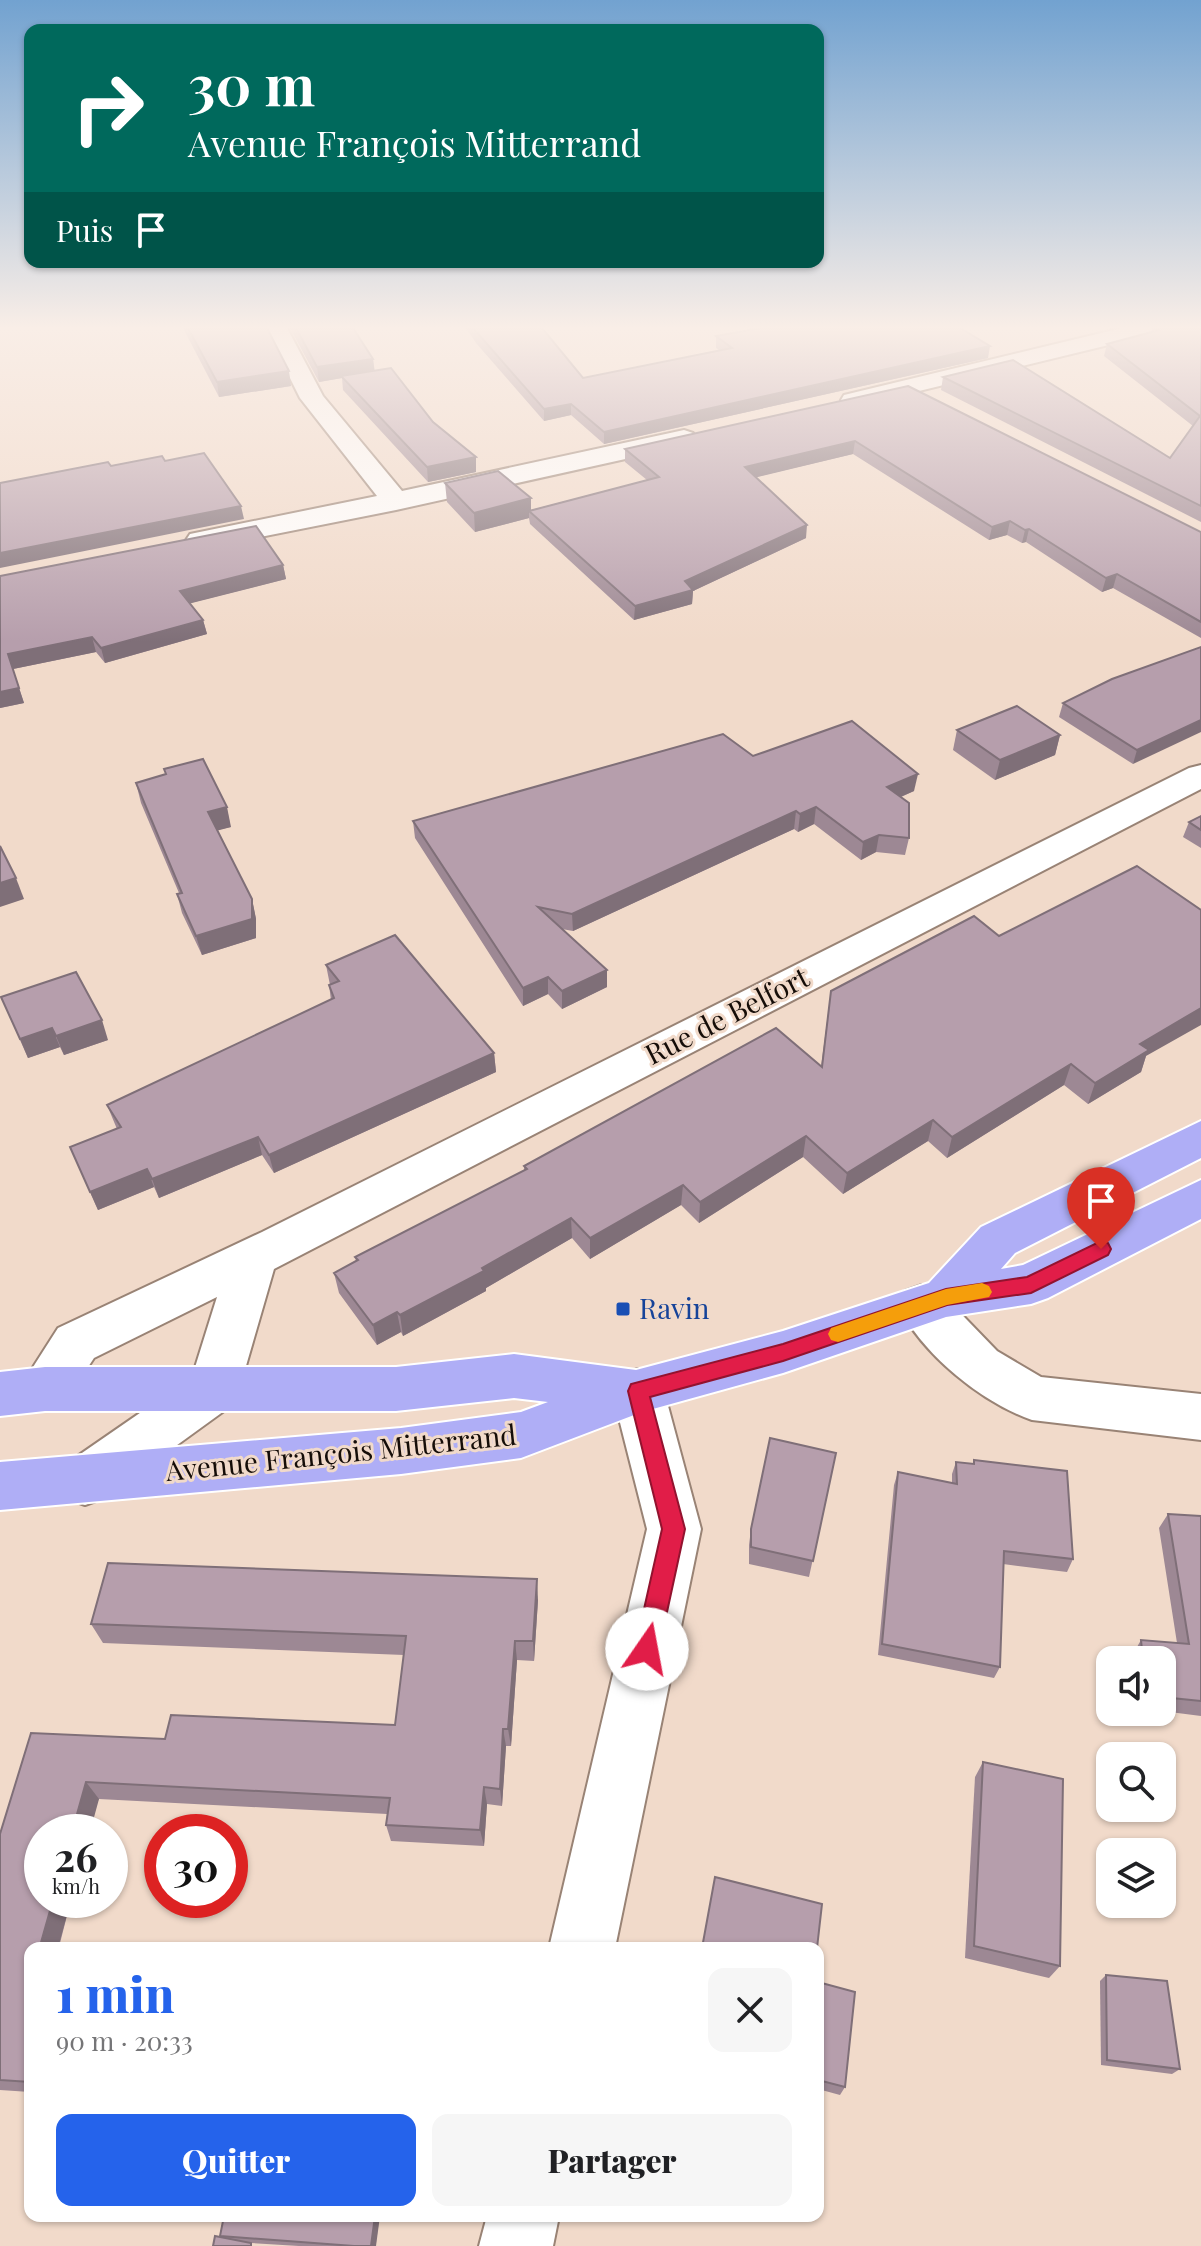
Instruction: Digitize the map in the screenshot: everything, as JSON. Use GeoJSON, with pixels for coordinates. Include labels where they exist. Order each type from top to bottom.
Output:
{"type":"FeatureCollection","features":[{"type":"Feature","properties":{"kind":"main road","name":"Avenue François Mitterrand"},"geometry":{"type":"LineString","coordinates":[[934,1301],[998,1240],[1201,1138]]}},
{"type":"Feature","properties":{"kind":"main road","name":"Avenue François Mitterrand"},"geometry":{"type":"LineString","coordinates":[[85,1481],[401,1451],[521,1435],[638,1391],[783,1352],[934,1301],[1031,1284],[1201,1198]]}},
{"type":"Feature","properties":{"kind":"main road","name":"Avenue François Mitterrand"},"geometry":{"type":"LineString","coordinates":[[213,1390],[396,1389],[514,1376],[638,1391]]}},
{"type":"Feature","properties":{"kind":"main road","name":"Rue de Belfort"},"geometry":{"type":"LineString","coordinates":[[23,1392],[213,1390]]}},
{"type":"Feature","properties":{"kind":"main road"},"geometry":{"type":"LineString","coordinates":[[0,1486],[85,1481]]}},
{"type":"Feature","properties":{"kind":"street"},"geometry":{"type":"LineString","coordinates":[[340,433],[396,502]]}},
{"type":"Feature","properties":{"kind":"street"},"geometry":{"type":"LineString","coordinates":[[183,544],[396,502],[708,433]]}},
{"type":"Feature","properties":{"kind":"street","name":"Rue de Belfort"},"geometry":{"type":"LineString","coordinates":[[23,1392],[76,1343],[253,1258],[1201,775]]}},
{"type":"Feature","properties":{"kind":"street"},"geometry":{"type":"LineString","coordinates":[[85,1481],[213,1390],[253,1258]]}},
{"type":"Feature","properties":{"kind":"street"},"geometry":{"type":"LineString","coordinates":[[934,1301],[979,1366],[1032,1398],[1201,1417]]}},
{"type":"Feature","properties":{"kind":"street"},"geometry":{"type":"LineString","coordinates":[[583,1942],[674,1529],[638,1391]]}},
{"type":"Feature","properties":{"kind":"street"},"geometry":{"type":"LineString","coordinates":[[516,2246],[522,2222]]}},
{"type":"Feature","properties":{"kind":"building"},"geometry":{"type":"Polygon","coordinates":[[[395,433],[446,433],[476,457],[427,467],[395,433]]]}},
{"type":"Feature","properties":{"kind":"building"},"geometry":{"type":"Polygon","coordinates":[[[698,433],[1002,433],[1201,532],[1201,622],[1117,574],[1106,578],[1029,529],[1025,530],[1010,521],[992,527],[855,441],[745,467],[807,525],[685,581],[693,590],[635,606],[529,511],[659,477],[625,449],[698,433]]]}},
{"type":"Feature","properties":{"kind":"building"},"geometry":{"type":"Polygon","coordinates":[[[1055,433],[1130,433],[1170,458],[1188,433],[1201,433],[1201,506],[1055,433]]]}},
{"type":"Feature","properties":{"kind":"building"},"geometry":{"type":"Polygon","coordinates":[[[204,453],[241,506],[0,553],[0,483],[108,462],[111,466],[162,456],[165,461],[204,453]]]}},
{"type":"Feature","properties":{"kind":"building"},"geometry":{"type":"Polygon","coordinates":[[[498,471],[531,498],[474,513],[445,483],[498,471]]]}},
{"type":"Feature","properties":{"kind":"building"},"geometry":{"type":"Polygon","coordinates":[[[256,526],[283,565],[180,591],[203,620],[101,648],[92,637],[8,654],[19,688],[0,692],[0,576],[256,526]]]}},
{"type":"Feature","properties":{"kind":"building"},"geometry":{"type":"Polygon","coordinates":[[[1201,647],[1201,720],[1137,750],[1063,703],[1112,679],[1201,647]]]}},
{"type":"Feature","properties":{"kind":"building"},"geometry":{"type":"Polygon","coordinates":[[[1017,706],[1060,735],[1000,760],[957,730],[1017,706]]]}},
{"type":"Feature","properties":{"kind":"building"},"geometry":{"type":"Polygon","coordinates":[[[852,721],[918,774],[887,787],[909,803],[909,838],[879,835],[863,842],[816,807],[800,814],[796,811],[572,914],[538,907],[607,970],[562,991],[548,977],[523,988],[413,821],[723,734],[753,756],[852,721]]]}},
{"type":"Feature","properties":{"kind":"building"},"geometry":{"type":"Polygon","coordinates":[[[203,759],[227,807],[208,812],[252,899],[252,919],[196,936],[177,894],[182,893],[136,783],[166,774],[164,769],[203,759]]]}},
{"type":"Feature","properties":{"kind":"building"},"geometry":{"type":"Polygon","coordinates":[[[1201,816],[1201,830],[1189,822],[1201,816]]]}},
{"type":"Feature","properties":{"kind":"building"},"geometry":{"type":"Polygon","coordinates":[[[0,846],[16,878],[0,883],[0,846]]]}},
{"type":"Feature","properties":{"kind":"building"},"geometry":{"type":"Polygon","coordinates":[[[1137,866],[1201,910],[1201,1008],[1140,1044],[1149,1050],[1095,1083],[1071,1064],[952,1137],[933,1120],[847,1173],[806,1136],[700,1202],[683,1185],[590,1238],[571,1218],[482,1268],[484,1271],[400,1315],[397,1312],[373,1325],[334,1273],[358,1260],[355,1257],[527,1169],[524,1166],[776,1028],[822,1067],[831,991],[974,916],[999,936],[1137,866]]]}},
{"type":"Feature","properties":{"kind":"building"},"geometry":{"type":"Polygon","coordinates":[[[395,935],[494,1053],[269,1155],[258,1137],[152,1179],[147,1169],[90,1192],[70,1147],[121,1127],[107,1105],[334,998],[329,985],[339,981],[326,965],[395,935]]]}},
{"type":"Feature","properties":{"kind":"building"},"geometry":{"type":"Polygon","coordinates":[[[76,972],[102,1020],[56,1036],[52,1028],[20,1039],[1,997],[76,972]]]}},
{"type":"Feature","properties":{"kind":"building"},"geometry":{"type":"Polygon","coordinates":[[[770,1438],[836,1453],[813,1561],[751,1547],[751,1529],[770,1438]]]}},
{"type":"Feature","properties":{"kind":"building"},"geometry":{"type":"Polygon","coordinates":[[[974,1460],[1067,1471],[1073,1559],[1004,1551],[1000,1667],[882,1644],[898,1472],[957,1484],[956,1462],[974,1464],[974,1460]]]}},
{"type":"Feature","properties":{"kind":"building"},"geometry":{"type":"Polygon","coordinates":[[[1168,1514],[1201,1516],[1201,1701],[1176,1698],[1176,1646],[1142,1646],[1141,1640],[1189,1644],[1168,1514]]]}},
{"type":"Feature","properties":{"kind":"building"},"geometry":{"type":"Polygon","coordinates":[[[108,1563],[537,1579],[533,1641],[515,1641],[508,1729],[503,1729],[500,1789],[484,1787],[480,1830],[386,1825],[390,1798],[86,1782],[77,1814],[24,1814],[24,1918],[48,1918],[41,1942],[24,1942],[24,2082],[0,2080],[0,1834],[31,1733],[165,1739],[171,1715],[395,1725],[406,1636],[91,1624],[108,1563]]]}},
{"type":"Feature","properties":{"kind":"building"},"geometry":{"type":"Polygon","coordinates":[[[983,1762],[1063,1779],[1060,1966],[974,1946],[983,1762]]]}},
{"type":"Feature","properties":{"kind":"building"},"geometry":{"type":"Polygon","coordinates":[[[715,1877],[822,1904],[818,1942],[703,1942],[715,1877]]]}},
{"type":"Feature","properties":{"kind":"building"},"geometry":{"type":"Polygon","coordinates":[[[1106,1975],[1167,1981],[1180,2069],[1107,2060],[1106,1975]]]}},
{"type":"Feature","properties":{"kind":"building"},"geometry":{"type":"Polygon","coordinates":[[[824,1984],[855,1992],[845,2087],[824,2082],[824,1984]]]}},
{"type":"Feature","properties":{"kind":"building"},"geometry":{"type":"Polygon","coordinates":[[[223,2222],[374,2222],[371,2246],[220,2236],[223,2222]]]}},
{"type":"Feature","properties":{"kind":"building"},"geometry":{"type":"Polygon","coordinates":[[[215,2236],[251,2243],[251,2246],[213,2246],[215,2236]]]}},
{"type":"Feature","properties":{"kind":"slow traffic"},"geometry":{"type":"LineString","coordinates":[[838,1334],[946,1297],[982,1292]]}},
{"type":"Feature","properties":{"kind":"place","name":"Ravin"},"geometry":{"type":"Point","coordinates":[623,1309]}},
{"type":"Feature","properties":{"kind":"route"},"geometry":{"type":"LineString","coordinates":[[647,1649],[674,1529],[638,1391],[783,1352],[946,1297],[1031,1284],[1101,1249]]}}]}
